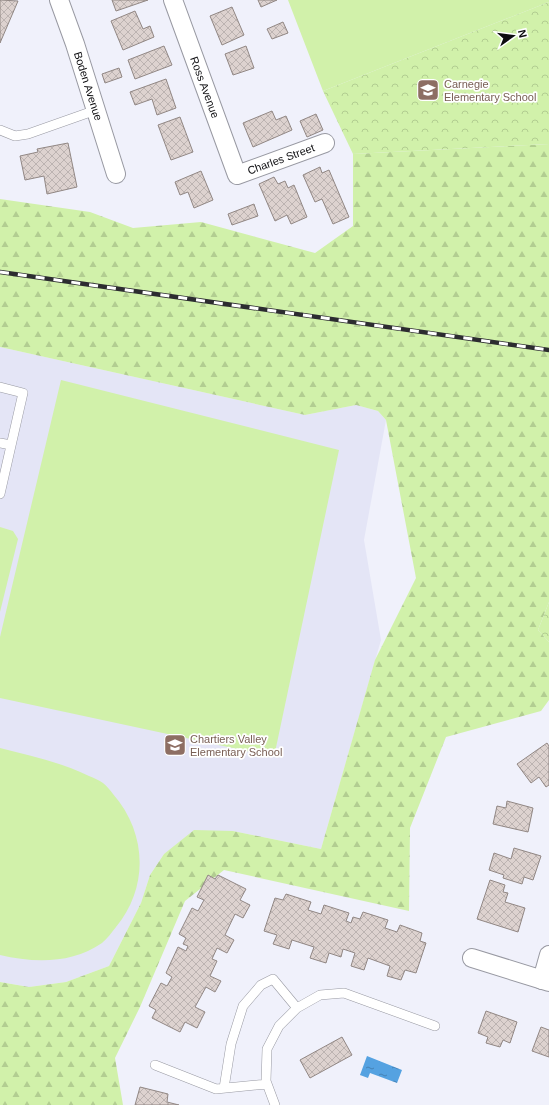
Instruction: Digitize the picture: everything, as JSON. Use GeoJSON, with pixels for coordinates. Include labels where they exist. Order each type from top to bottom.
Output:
{"type":"FeatureCollection","features":[{"type":"Feature","properties":{"kind":"street","name":"Boden Avenue"},"geometry":{"type":"LineString","coordinates":[[59,0],[75,44],[116,174]]}},
{"type":"Feature","properties":{"kind":"street","name":"Ross Avenue"},"geometry":{"type":"LineString","coordinates":[[173,0],[237,175]]}},
{"type":"Feature","properties":{"kind":"street","name":"Charles Street"},"geometry":{"type":"LineString","coordinates":[[237,175],[324,143]]}},
{"type":"Feature","properties":{"kind":"street"},"geometry":{"type":"LineString","coordinates":[[472,958],[545,981],[549,956]]}},
{"type":"Feature","properties":{"kind":"lane"},"geometry":{"type":"LineString","coordinates":[[0,130],[15,136],[28,134],[96,110]]}},
{"type":"Feature","properties":{"kind":"lane"},"geometry":{"type":"LineString","coordinates":[[0,387],[22,393],[0,494]]}},
{"type":"Feature","properties":{"kind":"lane"},"geometry":{"type":"LineString","coordinates":[[0,443],[11,446]]}},
{"type":"Feature","properties":{"kind":"lane"},"geometry":{"type":"LineString","coordinates":[[224,1088],[231,1044],[243,1006],[261,985],[273,979],[297,1008]]}},
{"type":"Feature","properties":{"kind":"lane"},"geometry":{"type":"LineString","coordinates":[[275,1105],[267,1084],[267,1049],[279,1026],[297,1008],[320,995],[344,993],[434,1026]]}},
{"type":"Feature","properties":{"kind":"lane"},"geometry":{"type":"LineString","coordinates":[[155,1065],[216,1089],[267,1084]]}},
{"type":"Feature","properties":{"kind":"shaded area","name":"Chartiers Valley Elementary School"},"geometry":{"type":"Polygon","coordinates":[[[0,347],[305,415],[356,405],[378,411],[386,420],[364,540],[381,640],[321,849],[233,831],[164,854],[150,875],[141,903],[109,966],[66,982],[29,987],[0,982],[0,347]]]}},
{"type":"Feature","properties":{"kind":"green space"},"geometry":{"type":"Polygon","coordinates":[[[288,0],[549,0],[549,2],[323,91],[288,0]]]}},
{"type":"Feature","properties":{"kind":"green space"},"geometry":{"type":"Polygon","coordinates":[[[549,2],[549,144],[353,154],[323,91],[549,2]]]}},
{"type":"Feature","properties":{"kind":"green space"},"geometry":{"type":"Polygon","coordinates":[[[549,144],[549,602],[538,630],[549,642],[549,700],[541,711],[446,737],[410,828],[409,911],[224,870],[185,901],[140,1007],[115,1058],[123,1105],[0,1105],[0,982],[29,987],[66,982],[109,966],[141,903],[150,875],[164,854],[194,830],[233,831],[321,849],[375,660],[416,578],[386,420],[378,411],[356,405],[305,415],[0,347],[0,199],[90,212],[133,228],[201,222],[315,253],[353,226],[353,154],[549,144]]]}},
{"type":"Feature","properties":{"kind":"green space"},"geometry":{"type":"Polygon","coordinates":[[[61,380],[339,450],[274,757],[0,698],[0,637],[61,380]]]}},
{"type":"Feature","properties":{"kind":"green space"},"geometry":{"type":"Polygon","coordinates":[[[0,527],[13,531],[18,539],[0,612],[0,527]]]}},
{"type":"Feature","properties":{"kind":"green space"},"geometry":{"type":"Polygon","coordinates":[[[549,602],[549,642],[538,630],[549,602]]]}},
{"type":"Feature","properties":{"kind":"green space"},"geometry":{"type":"Polygon","coordinates":[[[0,748],[56,763],[100,781],[108,788],[124,809],[132,826],[138,843],[140,860],[139,878],[134,895],[127,911],[106,940],[90,950],[78,955],[52,960],[39,960],[13,958],[0,955],[0,748]]]}},
{"type":"Feature","properties":{"kind":"water"},"geometry":{"type":"Polygon","coordinates":[[[367,1056],[402,1070],[397,1083],[370,1073],[368,1078],[360,1075],[367,1056]]]}},
{"type":"Feature","properties":{"kind":"building"},"geometry":{"type":"Polygon","coordinates":[[[0,0],[18,1],[0,43],[0,0]]]}},
{"type":"Feature","properties":{"kind":"building"},"geometry":{"type":"Polygon","coordinates":[[[112,0],[148,0],[116,11],[112,0]]]}},
{"type":"Feature","properties":{"kind":"building"},"geometry":{"type":"Polygon","coordinates":[[[258,0],[277,0],[261,7],[258,0]]]}},
{"type":"Feature","properties":{"kind":"building"},"geometry":{"type":"Polygon","coordinates":[[[232,7],[244,35],[222,45],[210,16],[232,7]]]}},
{"type":"Feature","properties":{"kind":"building"},"geometry":{"type":"Polygon","coordinates":[[[135,11],[143,29],[150,26],[154,37],[123,50],[111,21],[135,11]]]}},
{"type":"Feature","properties":{"kind":"building"},"geometry":{"type":"Polygon","coordinates":[[[283,22],[288,33],[272,39],[267,29],[283,22]]]}},
{"type":"Feature","properties":{"kind":"building"},"geometry":{"type":"Polygon","coordinates":[[[164,46],[172,65],[135,79],[128,60],[164,46]]]}},
{"type":"Feature","properties":{"kind":"building"},"geometry":{"type":"Polygon","coordinates":[[[246,46],[254,68],[233,75],[225,54],[246,46]]]}},
{"type":"Feature","properties":{"kind":"building"},"geometry":{"type":"Polygon","coordinates":[[[119,68],[122,77],[105,83],[102,74],[119,68]]]}},
{"type":"Feature","properties":{"kind":"building"},"geometry":{"type":"Polygon","coordinates":[[[166,79],[176,108],[157,115],[152,99],[135,105],[130,92],[166,79]]]}},
{"type":"Feature","properties":{"kind":"building"},"geometry":{"type":"Polygon","coordinates":[[[272,111],[276,120],[286,116],[292,130],[253,147],[243,123],[272,111]]]}},
{"type":"Feature","properties":{"kind":"building"},"geometry":{"type":"Polygon","coordinates":[[[316,114],[323,130],[307,137],[300,121],[316,114]]]}},
{"type":"Feature","properties":{"kind":"building"},"geometry":{"type":"Polygon","coordinates":[[[180,117],[193,152],[171,160],[158,125],[180,117]]]}},
{"type":"Feature","properties":{"kind":"building"},"geometry":{"type":"Polygon","coordinates":[[[68,143],[77,187],[47,194],[44,176],[25,180],[20,156],[38,152],[37,149],[68,143]]]}},
{"type":"Feature","properties":{"kind":"building"},"geometry":{"type":"Polygon","coordinates":[[[320,167],[322,173],[329,170],[349,217],[333,224],[322,199],[315,202],[303,175],[320,167]]]}},
{"type":"Feature","properties":{"kind":"building"},"geometry":{"type":"Polygon","coordinates":[[[201,171],[213,200],[194,208],[188,192],[180,195],[175,182],[201,171]]]}},
{"type":"Feature","properties":{"kind":"building"},"geometry":{"type":"Polygon","coordinates":[[[274,177],[278,184],[285,181],[288,188],[294,185],[307,217],[291,224],[287,215],[275,221],[259,184],[274,177]]]}},
{"type":"Feature","properties":{"kind":"building"},"geometry":{"type":"Polygon","coordinates":[[[254,204],[258,216],[232,225],[228,214],[254,204]]]}},
{"type":"Feature","properties":{"kind":"building"},"geometry":{"type":"Polygon","coordinates":[[[547,743],[549,746],[549,785],[546,787],[539,777],[531,783],[517,764],[547,743]]]}},
{"type":"Feature","properties":{"kind":"building"},"geometry":{"type":"Polygon","coordinates":[[[507,801],[533,808],[528,832],[493,824],[497,806],[506,808],[507,801]]]}},
{"type":"Feature","properties":{"kind":"building"},"geometry":{"type":"Polygon","coordinates":[[[514,848],[541,856],[533,880],[524,877],[522,884],[503,878],[504,875],[489,870],[494,853],[511,859],[514,848]]]}},
{"type":"Feature","properties":{"kind":"building"},"geometry":{"type":"Polygon","coordinates":[[[208,875],[215,879],[218,875],[246,889],[240,900],[250,905],[243,918],[235,914],[225,935],[234,940],[227,953],[217,948],[212,959],[217,961],[210,976],[221,981],[215,992],[206,987],[195,1007],[205,1012],[197,1028],[185,1022],[180,1032],[152,1018],[156,1010],[149,1006],[161,983],[167,986],[172,977],[166,973],[178,947],[186,951],[188,946],[183,944],[186,938],[179,934],[192,908],[198,911],[204,900],[197,897],[208,875]]]}},
{"type":"Feature","properties":{"kind":"building"},"geometry":{"type":"Polygon","coordinates":[[[490,880],[505,885],[503,892],[508,893],[505,902],[525,908],[518,932],[477,919],[490,880]]]}},
{"type":"Feature","properties":{"kind":"building"},"geometry":{"type":"Polygon","coordinates":[[[286,894],[311,902],[308,910],[321,914],[324,905],[349,913],[346,921],[351,923],[353,917],[360,919],[363,912],[388,920],[385,928],[397,932],[400,925],[422,933],[420,941],[426,943],[416,973],[405,970],[401,980],[387,976],[390,966],[368,958],[364,970],[351,966],[355,953],[343,949],[341,957],[329,953],[326,963],[310,958],[314,947],[292,940],[289,949],[273,944],[277,935],[264,931],[275,898],[283,900],[286,894]]]}},
{"type":"Feature","properties":{"kind":"building"},"geometry":{"type":"Polygon","coordinates":[[[486,1011],[517,1022],[510,1043],[503,1040],[500,1047],[486,1043],[488,1037],[478,1033],[486,1011]]]}},
{"type":"Feature","properties":{"kind":"building"},"geometry":{"type":"Polygon","coordinates":[[[541,1027],[549,1030],[549,1057],[532,1051],[541,1027]]]}},
{"type":"Feature","properties":{"kind":"building"},"geometry":{"type":"Polygon","coordinates":[[[342,1037],[352,1055],[310,1078],[300,1060],[342,1037]]]}},
{"type":"Feature","properties":{"kind":"building"},"geometry":{"type":"Polygon","coordinates":[[[140,1087],[168,1094],[167,1102],[179,1105],[135,1105],[140,1087]]]}},
{"type":"Feature","properties":{"kind":"railway"},"geometry":{"type":"LineString","coordinates":[[0,272],[549,350]]}},
{"type":"Feature","properties":{"kind":"place","name":"Carnegie Elementary School"},"geometry":{"type":"Point","coordinates":[428,90]}},
{"type":"Feature","properties":{"kind":"place","name":"Chartiers Valley Elementary School"},"geometry":{"type":"Point","coordinates":[175,745]}}]}
